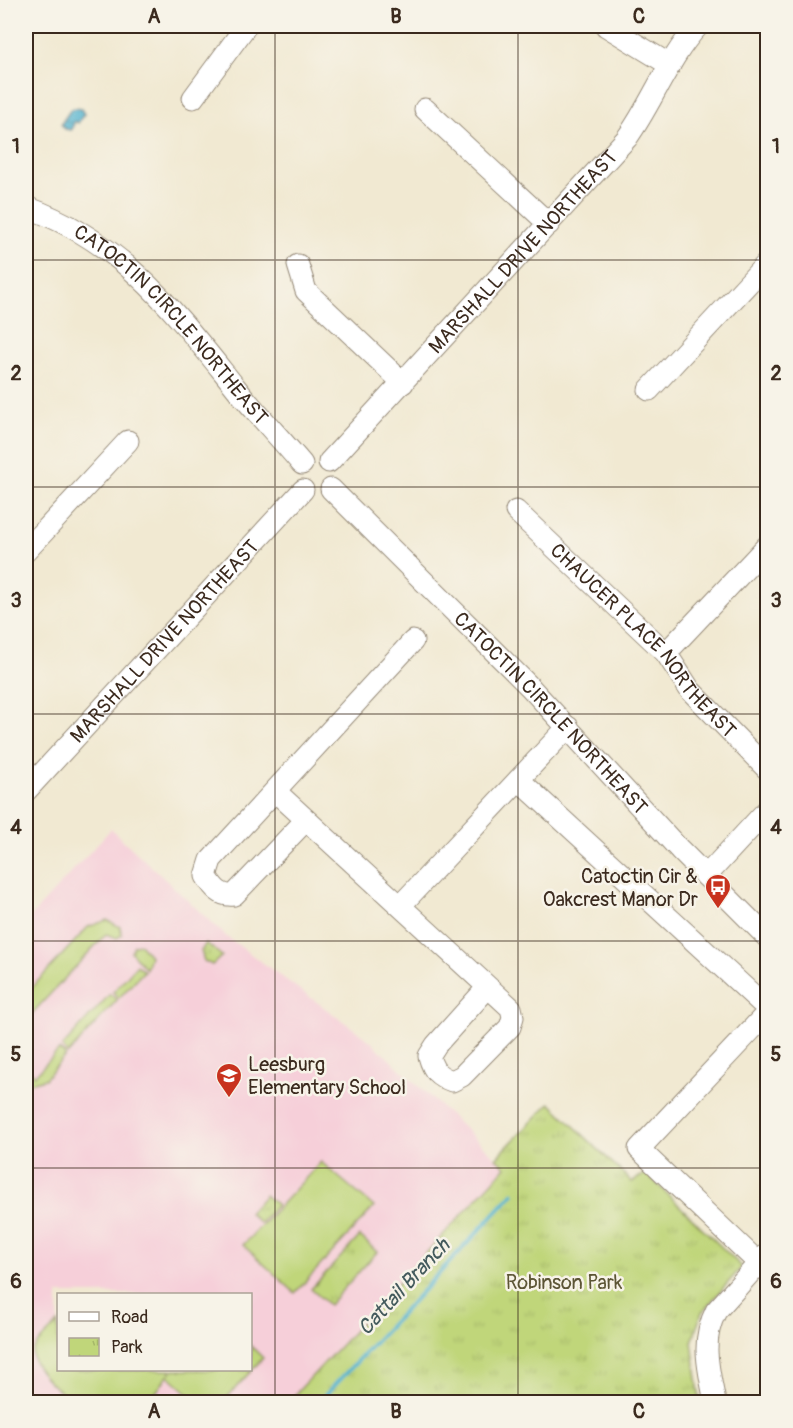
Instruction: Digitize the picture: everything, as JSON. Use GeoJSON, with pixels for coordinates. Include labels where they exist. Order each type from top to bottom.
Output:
{"type":"FeatureCollection","features":[{"type":"Feature","properties":{"kind":"street"},"geometry":{"type":"LineString","coordinates":[[193,98],[246,26]]}},
{"type":"Feature","properties":{"kind":"street"},"geometry":{"type":"LineString","coordinates":[[606,26],[670,65]]}},
{"type":"Feature","properties":{"kind":"street","name":"MARSHALL DRIVE NORTHEAST"},"geometry":{"type":"LineString","coordinates":[[329,462],[627,138],[644,114],[670,65],[698,26]]}},
{"type":"Feature","properties":{"kind":"street"},"geometry":{"type":"LineString","coordinates":[[425,109],[549,224]]}},
{"type":"Feature","properties":{"kind":"street","name":"CATOCTIN CIRCLE NORTHEAST"},"geometry":{"type":"LineString","coordinates":[[26,207],[78,229],[104,245],[152,287],[259,417],[302,464]]}},
{"type":"Feature","properties":{"kind":"street"},"geometry":{"type":"LineString","coordinates":[[649,390],[768,262]]}},
{"type":"Feature","properties":{"kind":"street"},"geometry":{"type":"LineString","coordinates":[[298,265],[306,291],[403,383]]}},
{"type":"Feature","properties":{"kind":"street"},"geometry":{"type":"LineString","coordinates":[[26,551],[128,441]]}},
{"type":"Feature","properties":{"kind":"street"},"geometry":{"type":"LineString","coordinates":[[312,458],[329,462],[335,475],[331,489],[317,496],[303,490],[297,477],[302,464],[312,458]]}},
{"type":"Feature","properties":{"kind":"street","name":"CATOCTIN CIRCLE NORTHEAST"},"geometry":{"type":"LineString","coordinates":[[331,489],[568,727],[706,876],[768,938]]}},
{"type":"Feature","properties":{"kind":"street","name":"MARSHALL DRIVE NORTHEAST"},"geometry":{"type":"LineString","coordinates":[[26,791],[303,490]]}},
{"type":"Feature","properties":{"kind":"street","name":"CHAUCER PLACE NORTHEAST"},"geometry":{"type":"LineString","coordinates":[[516,511],[666,653],[690,690],[768,770]]}},
{"type":"Feature","properties":{"kind":"street"},"geometry":{"type":"LineString","coordinates":[[666,653],[768,544]]}},
{"type":"Feature","properties":{"kind":"street"},"geometry":{"type":"LineString","coordinates":[[306,820],[234,895],[226,896],[213,888],[206,876],[211,860],[413,641]]}},
{"type":"Feature","properties":{"kind":"street"},"geometry":{"type":"LineString","coordinates":[[400,905],[568,727]]}},
{"type":"Feature","properties":{"kind":"street"},"geometry":{"type":"LineString","coordinates":[[519,780],[768,1010],[639,1149],[764,1263],[716,1311],[711,1322],[706,1344],[715,1402]]}},
{"type":"Feature","properties":{"kind":"street"},"geometry":{"type":"LineString","coordinates":[[275,791],[488,987]]}},
{"type":"Feature","properties":{"kind":"street"},"geometry":{"type":"LineString","coordinates":[[706,876],[768,809]]}},
{"type":"Feature","properties":{"kind":"shaded area","name":"Leesburg Elementary School"},"geometry":{"type":"Polygon","coordinates":[[[111,829],[227,937],[369,1040],[506,1167],[288,1402],[26,1402],[26,922],[111,829]]]}},
{"type":"Feature","properties":{"kind":"green space"},"geometry":{"type":"Polygon","coordinates":[[[107,920],[120,927],[122,935],[117,938],[106,934],[26,1020],[26,994],[88,927],[107,920]]]}},
{"type":"Feature","properties":{"kind":"green space"},"geometry":{"type":"Polygon","coordinates":[[[206,943],[222,956],[212,965],[204,961],[201,951],[206,943]]]}},
{"type":"Feature","properties":{"kind":"green space"},"geometry":{"type":"Polygon","coordinates":[[[140,944],[150,956],[146,969],[131,952],[134,945],[140,944]]]}},
{"type":"Feature","properties":{"kind":"green space"},"geometry":{"type":"Polygon","coordinates":[[[137,965],[144,971],[119,998],[113,992],[137,965]]]}},
{"type":"Feature","properties":{"kind":"green space"},"geometry":{"type":"Polygon","coordinates":[[[110,994],[117,1000],[68,1054],[62,1047],[110,994]]]}},
{"type":"Feature","properties":{"kind":"green space"},"geometry":{"type":"Polygon","coordinates":[[[59,1050],[66,1055],[45,1079],[26,1084],[26,1068],[35,1075],[59,1050]]]}},
{"type":"Feature","properties":{"kind":"green space","name":"Robinson Park"},"geometry":{"type":"Polygon","coordinates":[[[550,1103],[632,1182],[646,1173],[742,1267],[702,1312],[692,1342],[700,1402],[288,1402],[506,1167],[496,1158],[550,1103]]]}},
{"type":"Feature","properties":{"kind":"green space"},"geometry":{"type":"Polygon","coordinates":[[[321,1162],[374,1207],[295,1293],[243,1245],[321,1162]]]}},
{"type":"Feature","properties":{"kind":"green space"},"geometry":{"type":"Polygon","coordinates":[[[265,1195],[277,1205],[260,1223],[249,1213],[265,1195]]]}},
{"type":"Feature","properties":{"kind":"green space"},"geometry":{"type":"Polygon","coordinates":[[[360,1236],[377,1252],[329,1305],[311,1289],[360,1236]]]}},
{"type":"Feature","properties":{"kind":"green space"},"geometry":{"type":"Polygon","coordinates":[[[57,1324],[57,1371],[170,1371],[169,1374],[173,1371],[251,1371],[223,1402],[198,1402],[168,1375],[154,1394],[143,1402],[112,1404],[79,1402],[57,1389],[41,1373],[33,1356],[33,1350],[57,1324]]]}},
{"type":"Feature","properties":{"kind":"green space"},"geometry":{"type":"Polygon","coordinates":[[[252,1347],[263,1358],[252,1370],[252,1347]]]}},
{"type":"Feature","properties":{"kind":"water"},"geometry":{"type":"Polygon","coordinates":[[[71,109],[81,109],[84,114],[78,123],[75,121],[71,130],[65,129],[61,124],[71,109]]]}},
{"type":"Feature","properties":{"kind":"waterway","name":"Cattail Branch"},"geometry":{"type":"LineString","coordinates":[[319,1402],[513,1194]]}},
{"type":"Feature","properties":{"kind":"place","name":"Catoctin Cir & Oakcrest Manor Dr"},"geometry":{"type":"Point","coordinates":[718,910]}},
{"type":"Feature","properties":{"kind":"place","name":"Leesburg Elementary School"},"geometry":{"type":"Point","coordinates":[229,1099]}}]}
